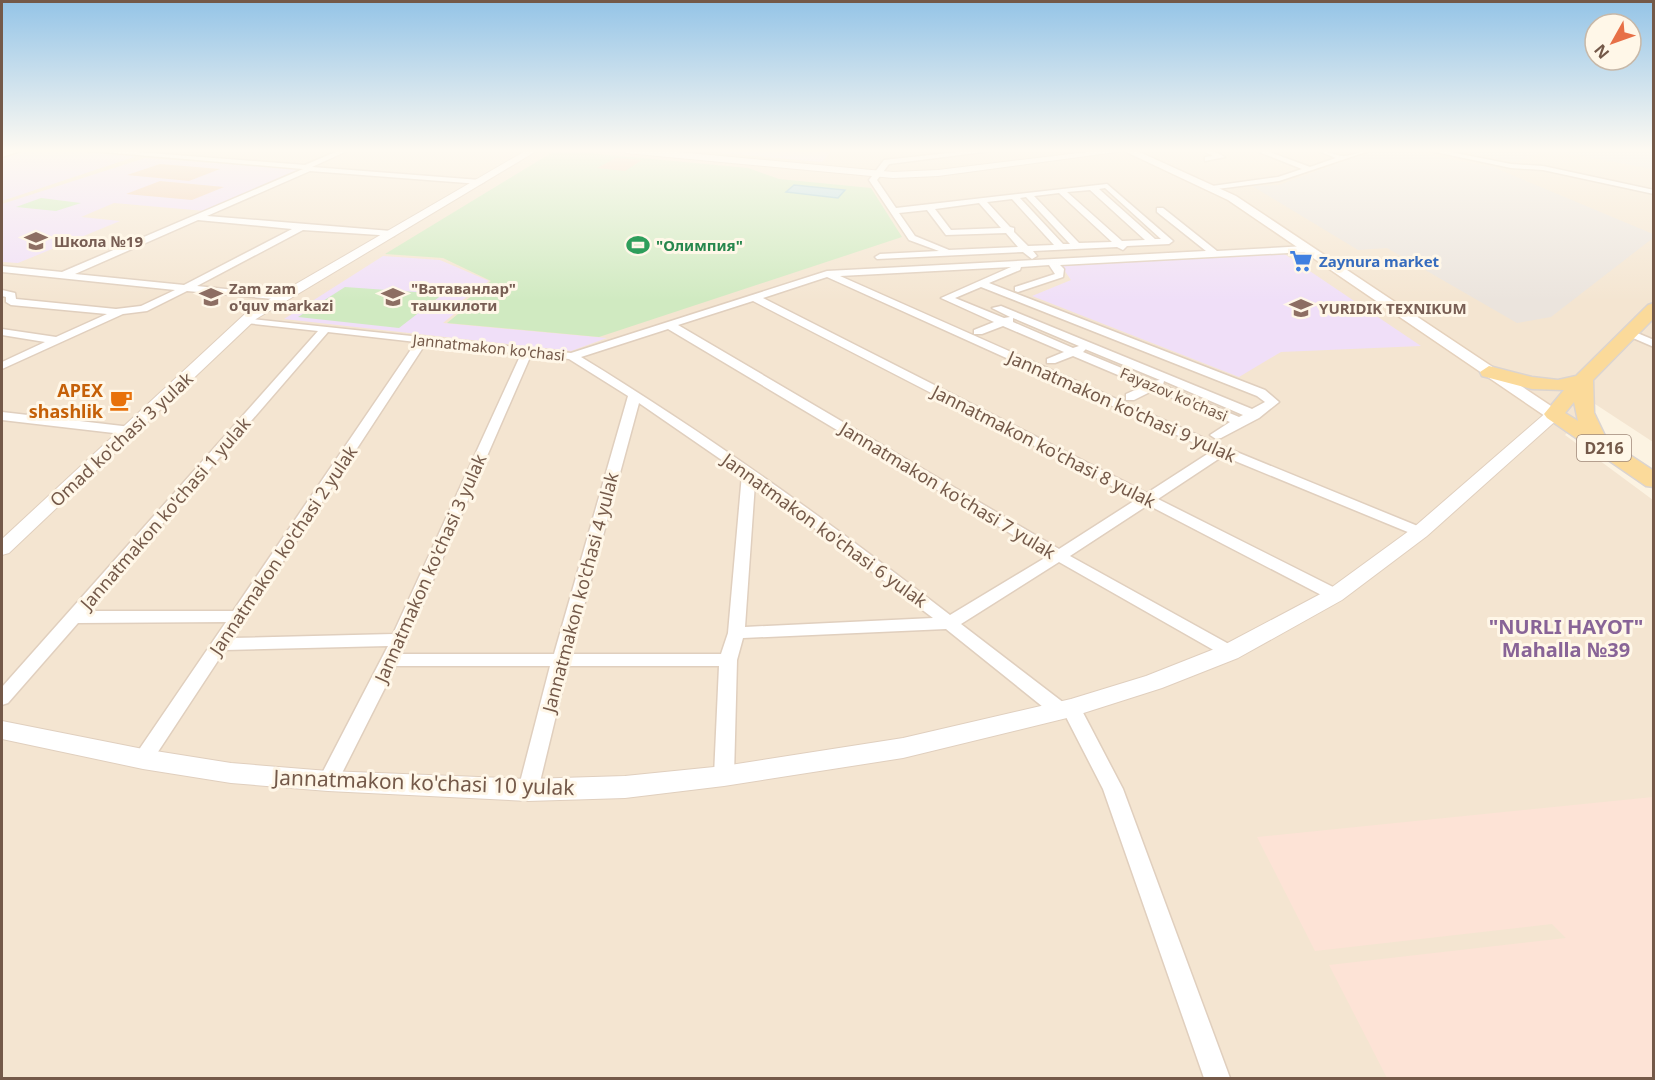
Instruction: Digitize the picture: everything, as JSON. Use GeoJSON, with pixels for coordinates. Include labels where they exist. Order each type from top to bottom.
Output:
{"type":"FeatureCollection","features":[{"type":"Feature","properties":{"kind":"main road"},"geometry":{"type":"LineString","coordinates":[[1235,200],[1554,414],[1584,380],[1645,321]]}},
{"type":"Feature","properties":{"kind":"main road"},"geometry":{"type":"LineString","coordinates":[[1489,372],[1532,383],[1558,386],[1584,380]]}},
{"type":"Feature","properties":{"kind":"main road"},"geometry":{"type":"LineString","coordinates":[[1584,380],[1584,413],[1598,444]]}},
{"type":"Feature","properties":{"kind":"main road","name":"D216"},"geometry":{"type":"LineString","coordinates":[[1554,414],[1653,481]]}},
{"type":"Feature","properties":{"kind":"street"},"geometry":{"type":"LineString","coordinates":[[64,275],[236,200]]}},
{"type":"Feature","properties":{"kind":"street","name":"Omad ko'chasi 3 yulak"},"geometry":{"type":"LineString","coordinates":[[2,549],[131,431],[242,323],[280,298],[449,200]]}},
{"type":"Feature","properties":{"kind":"street"},"geometry":{"type":"LineString","coordinates":[[887,200],[912,238],[950,254],[960,267]]}},
{"type":"Feature","properties":{"kind":"street"},"geometry":{"type":"LineString","coordinates":[[894,211],[986,200]]}},
{"type":"Feature","properties":{"kind":"street"},"geometry":{"type":"LineString","coordinates":[[1017,200],[1062,248]]}},
{"type":"Feature","properties":{"kind":"street"},"geometry":{"type":"LineString","coordinates":[[1033,200],[1078,247]]}},
{"type":"Feature","properties":{"kind":"street"},"geometry":{"type":"LineString","coordinates":[[1071,200],[1134,257]]}},
{"type":"Feature","properties":{"kind":"street"},"geometry":{"type":"LineString","coordinates":[[1107,200],[1153,242]]}},
{"type":"Feature","properties":{"kind":"street"},"geometry":{"type":"LineString","coordinates":[[1123,200],[1169,241]]}},
{"type":"Feature","properties":{"kind":"street"},"geometry":{"type":"LineString","coordinates":[[981,201],[1011,230],[1027,249],[1034,263]]}},
{"type":"Feature","properties":{"kind":"street"},"geometry":{"type":"LineString","coordinates":[[929,207],[949,232],[1011,230]]}},
{"type":"Feature","properties":{"kind":"street"},"geometry":{"type":"LineString","coordinates":[[1160,210],[1215,254]]}},
{"type":"Feature","properties":{"kind":"street"},"geometry":{"type":"LineString","coordinates":[[197,218],[391,234]]}},
{"type":"Feature","properties":{"kind":"street"},"geometry":{"type":"LineString","coordinates":[[2,293],[11,295],[11,302],[97,312],[143,309],[302,227]]}},
{"type":"Feature","properties":{"kind":"street"},"geometry":{"type":"LineString","coordinates":[[880,257],[1197,240]]}},
{"type":"Feature","properties":{"kind":"street"},"geometry":{"type":"LineString","coordinates":[[827,274],[1306,249]]}},
{"type":"Feature","properties":{"kind":"street"},"geometry":{"type":"LineString","coordinates":[[1018,290],[1060,275],[1051,262]]}},
{"type":"Feature","properties":{"kind":"street"},"geometry":{"type":"LineString","coordinates":[[958,292],[1034,263]]}},
{"type":"Feature","properties":{"kind":"street"},"geometry":{"type":"LineString","coordinates":[[2,269],[280,298]]}},
{"type":"Feature","properties":{"kind":"street","name":"Jannatmakon ko'chasi"},"geometry":{"type":"LineString","coordinates":[[242,323],[326,328],[422,341],[572,356],[827,274]]}},
{"type":"Feature","properties":{"kind":"street","name":"Jannatmakon ko'chasi 9 yulak"},"geometry":{"type":"LineString","coordinates":[[827,274],[1222,451],[1420,532]]}},
{"type":"Feature","properties":{"kind":"street","name":"Fayazov ko'chasi"},"geometry":{"type":"LineString","coordinates":[[958,292],[946,298],[1240,422],[1270,406],[1273,402],[1270,397],[980,283]]}},
{"type":"Feature","properties":{"kind":"street"},"geometry":{"type":"LineString","coordinates":[[958,292],[1255,415]]}},
{"type":"Feature","properties":{"kind":"street","name":"Jannatmakon ko'chasi 8 yulak"},"geometry":{"type":"LineString","coordinates":[[753,297],[1335,595]]}},
{"type":"Feature","properties":{"kind":"street"},"geometry":{"type":"LineString","coordinates":[[978,332],[1040,307]]}},
{"type":"Feature","properties":{"kind":"street"},"geometry":{"type":"LineString","coordinates":[[2,366],[121,311]]}},
{"type":"Feature","properties":{"kind":"street"},"geometry":{"type":"LineString","coordinates":[[1645,321],[1653,344]]}},
{"type":"Feature","properties":{"kind":"street","name":"Jannatmakon ko'chasi 7 yulak"},"geometry":{"type":"LineString","coordinates":[[668,324],[1059,556],[1230,652]]}},
{"type":"Feature","properties":{"kind":"street","name":"Jannatmakon ko'chasi 1 yulak"},"geometry":{"type":"LineString","coordinates":[[2,698],[326,328]]}},
{"type":"Feature","properties":{"kind":"street"},"geometry":{"type":"LineString","coordinates":[[2,332],[55,340]]}},
{"type":"Feature","properties":{"kind":"street"},"geometry":{"type":"LineString","coordinates":[[1051,361],[1113,335]]}},
{"type":"Feature","properties":{"kind":"street","name":"Jannatmakon ko'chasi 2 yulak"},"geometry":{"type":"LineString","coordinates":[[143,759],[422,341]]}},
{"type":"Feature","properties":{"kind":"street","name":"Jannatmakon ko'chasi 3 yulak"},"geometry":{"type":"LineString","coordinates":[[328,782],[390,660],[527,352]]}},
{"type":"Feature","properties":{"kind":"street","name":"Jannatmakon ko'chasi 6 yulak"},"geometry":{"type":"LineString","coordinates":[[572,356],[635,394],[749,474],[1065,709]]}},
{"type":"Feature","properties":{"kind":"street"},"geometry":{"type":"LineString","coordinates":[[1130,397],[1191,366]]}},
{"type":"Feature","properties":{"kind":"street","name":"Jannatmakon ko'chasi 4 yulak"},"geometry":{"type":"LineString","coordinates":[[528,790],[561,659],[635,394]]}},
{"type":"Feature","properties":{"kind":"street","name":"Jannatmakon ko'chasi 10 yulak"},"geometry":{"type":"LineString","coordinates":[[2,730],[143,759],[231,773],[328,782],[528,790],[625,787],[724,776],[903,748],[1065,709],[1154,682],[1230,652],[1335,595],[1420,532],[1554,414]]}},
{"type":"Feature","properties":{"kind":"street"},"geometry":{"type":"LineString","coordinates":[[2,416],[131,431]]}},
{"type":"Feature","properties":{"kind":"street"},"geometry":{"type":"LineString","coordinates":[[1216,435],[1240,422]]}},
{"type":"Feature","properties":{"kind":"street"},"geometry":{"type":"LineString","coordinates":[[736,633],[950,623],[1222,451]]}},
{"type":"Feature","properties":{"kind":"street"},"geometry":{"type":"LineString","coordinates":[[724,776],[728,660],[736,633],[749,474]]}},
{"type":"Feature","properties":{"kind":"street"},"geometry":{"type":"LineString","coordinates":[[75,617],[238,616]]}},
{"type":"Feature","properties":{"kind":"street"},"geometry":{"type":"LineString","coordinates":[[220,644],[399,640]]}},
{"type":"Feature","properties":{"kind":"street"},"geometry":{"type":"LineString","coordinates":[[390,660],[728,660]]}},
{"type":"Feature","properties":{"kind":"street"},"geometry":{"type":"LineString","coordinates":[[1065,709],[1113,789],[1217,1078]]}},
{"type":"Feature","properties":{"kind":"shaded area","name":"\"NURLI HAYOT\" Mahalla №39"},"geometry":{"type":"Polygon","coordinates":[[[2,200],[1653,200],[1653,442],[1595,404],[1565,435],[1653,500],[1653,1078],[2,1078],[2,200]]]}},
{"type":"Feature","properties":{"kind":"shaded area","name":"Школа №19"},"geometry":{"type":"Polygon","coordinates":[[[13,200],[229,200],[205,211],[114,203],[81,217],[120,221],[18,263],[2,262],[2,204],[13,200]]]}},
{"type":"Feature","properties":{"kind":"shaded area"},"geometry":{"type":"Polygon","coordinates":[[[1276,200],[1573,200],[1653,234],[1653,238],[1551,317],[1517,323],[1387,248],[1358,250],[1276,200]]]}},
{"type":"Feature","properties":{"kind":"shaded area"},"geometry":{"type":"Polygon","coordinates":[[[1280,251],[1421,346],[1281,352],[1239,377],[1032,296],[1071,280],[1062,267],[1055,265],[1280,251]]]}},
{"type":"Feature","properties":{"kind":"shaded area","name":"\"Ватаванлар\" ташкилоти"},"geometry":{"type":"Polygon","coordinates":[[[383,256],[440,260],[489,281],[446,312],[454,314],[443,323],[607,338],[571,351],[284,319],[383,256]]]}},
{"type":"Feature","properties":{"kind":"shaded area"},"geometry":{"type":"Polygon","coordinates":[[[1653,797],[1654,1077],[1645,1078],[1387,1078],[1329,965],[1566,938],[1552,924],[1315,951],[1257,837],[1653,797]]]}},
{"type":"Feature","properties":{"kind":"green space"},"geometry":{"type":"Polygon","coordinates":[[[34,200],[81,203],[56,211],[16,207],[34,200]]]}},
{"type":"Feature","properties":{"kind":"green space","name":"\"Олимпия\""},"geometry":{"type":"Polygon","coordinates":[[[473,200],[879,200],[902,237],[599,337],[447,323],[458,314],[450,313],[491,281],[443,258],[385,254],[473,200]]]}},
{"type":"Feature","properties":{"kind":"green space"},"geometry":{"type":"Polygon","coordinates":[[[345,287],[443,294],[399,328],[298,317],[345,287]]]}},
{"type":"Feature","properties":{"kind":"place","name":"Школа №19"},"geometry":{"type":"Point","coordinates":[36,241]}},
{"type":"Feature","properties":{"kind":"place","name":"\"Олимпия\""},"geometry":{"type":"Point","coordinates":[638,245]}},
{"type":"Feature","properties":{"kind":"place","name":"Zaynura market"},"geometry":{"type":"Point","coordinates":[1301,261]}},
{"type":"Feature","properties":{"kind":"place","name":"Zam zam o'quv markazi"},"geometry":{"type":"Point","coordinates":[211,297]}},
{"type":"Feature","properties":{"kind":"place","name":"\"Ватаванлар\" ташкилоти"},"geometry":{"type":"Point","coordinates":[393,297]}},
{"type":"Feature","properties":{"kind":"place","name":"YURIDIK TEXNIKUM"},"geometry":{"type":"Point","coordinates":[1301,308]}},
{"type":"Feature","properties":{"kind":"place","name":"APEX shashlik"},"geometry":{"type":"Point","coordinates":[121,400]}},
{"type":"Feature","properties":{"kind":"district","name":"\"NURLI HAYOT\" Mahalla №39"},"geometry":{"type":"Point","coordinates":[1566,638]}}]}
